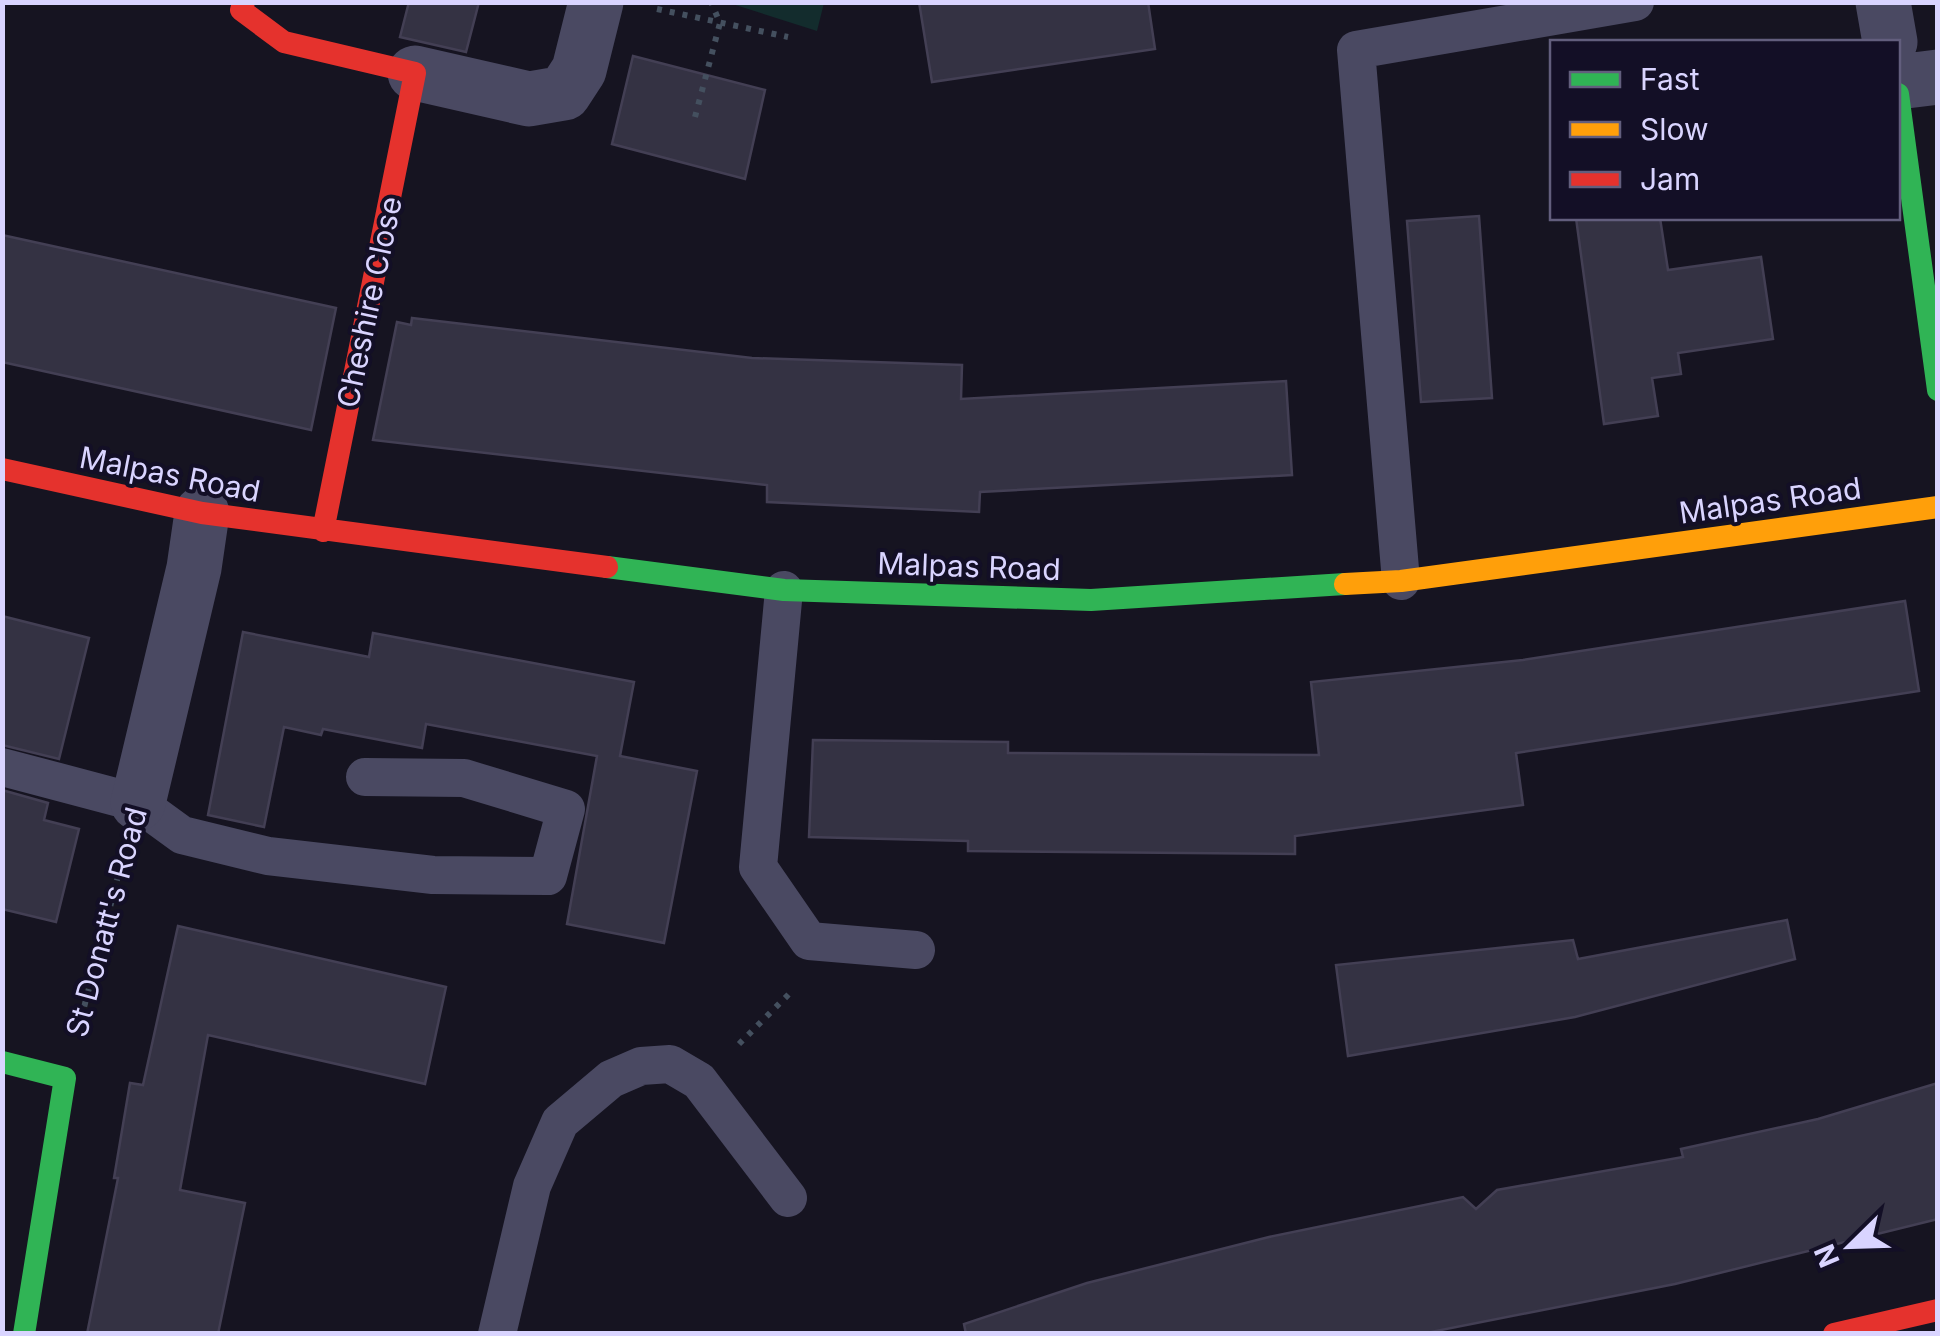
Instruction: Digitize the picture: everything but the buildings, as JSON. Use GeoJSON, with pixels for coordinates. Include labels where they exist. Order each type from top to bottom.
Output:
{"type":"FeatureCollection","features":[{"type":"Feature","properties":{"kind":"main road"},"geometry":{"type":"LineString","coordinates":[[244,2],[242,10],[284,42],[415,73]]}},
{"type":"Feature","properties":{"kind":"main road","name":"Cheshire Close"},"geometry":{"type":"LineString","coordinates":[[323,531],[415,73]]}},
{"type":"Feature","properties":{"kind":"main road"},"geometry":{"type":"LineString","coordinates":[[1900,109],[1938,390]]}},
{"type":"Feature","properties":{"kind":"main road","name":"Malpas Road"},"geometry":{"type":"LineString","coordinates":[[2,469],[202,512],[323,531],[784,590],[1091,600],[1402,580],[1938,507]]}},
{"type":"Feature","properties":{"kind":"main road"},"geometry":{"type":"LineString","coordinates":[[2,1062],[65,1078]]}},
{"type":"Feature","properties":{"kind":"main road","name":"St Donatt's Road"},"geometry":{"type":"LineString","coordinates":[[24,1334],[65,1078]]}},
{"type":"Feature","properties":{"kind":"main road"},"geometry":{"type":"LineString","coordinates":[[1834,1334],[1938,1310]]}},
{"type":"Feature","properties":{"kind":"street"},"geometry":{"type":"LineString","coordinates":[[415,73],[529,99],[564,93],[580,70],[596,2]]}},
{"type":"Feature","properties":{"kind":"street"},"geometry":{"type":"LineString","coordinates":[[1883,2],[1890,40]]}},
{"type":"Feature","properties":{"kind":"street"},"geometry":{"type":"LineString","coordinates":[[1900,82],[1938,77]]}},
{"type":"Feature","properties":{"kind":"street","name":"St Donatt's Road"},"geometry":{"type":"LineString","coordinates":[[138,803],[192,577],[202,512]]}},
{"type":"Feature","properties":{"kind":"lane"},"geometry":{"type":"LineString","coordinates":[[1402,580],[1356,50],[1635,2]]}},
{"type":"Feature","properties":{"kind":"lane"},"geometry":{"type":"LineString","coordinates":[[784,590],[758,867],[808,941],[916,950]]}},
{"type":"Feature","properties":{"kind":"lane"},"geometry":{"type":"LineString","coordinates":[[2,767],[138,803],[182,835],[268,856],[432,874],[548,876],[566,809],[464,778],[365,777]]}},
{"type":"Feature","properties":{"kind":"lane"},"geometry":{"type":"LineString","coordinates":[[497,1334],[532,1186],[560,1122],[611,1079],[642,1066],[670,1064],[699,1081],[788,1198]]}},
{"type":"Feature","properties":{"kind":"path"},"geometry":{"type":"LineString","coordinates":[[694,117],[720,23],[711,2]]}},
{"type":"Feature","properties":{"kind":"path","name":"St Donatt's Road"},"geometry":{"type":"LineString","coordinates":[[65,1078],[138,803]]}},
{"type":"Feature","properties":{"kind":"path"},"geometry":{"type":"LineString","coordinates":[[699,1081],[791,997],[808,941]]}},
{"type":"Feature","properties":{"kind":"green space"},"geometry":{"type":"Polygon","coordinates":[[[726,2],[824,2],[824,3],[817,31],[726,2]]]}},
{"type":"Feature","properties":{"kind":"traffic: fast"},"geometry":{"type":"LineString","coordinates":[[1900,109],[1938,390]]}},
{"type":"Feature","properties":{"kind":"traffic: fast"},"geometry":{"type":"LineString","coordinates":[[607,567],[784,590],[1091,600],[1345,584]]}},
{"type":"Feature","properties":{"kind":"traffic: fast"},"geometry":{"type":"LineString","coordinates":[[2,1062],[65,1078],[24,1334]]}},
{"type":"Feature","properties":{"kind":"traffic: slow"},"geometry":{"type":"LineString","coordinates":[[1345,584],[1401,581],[1938,507]]}},
{"type":"Feature","properties":{"kind":"traffic: jam"},"geometry":{"type":"LineString","coordinates":[[244,2],[241,10],[284,42],[415,73],[323,531]]}},
{"type":"Feature","properties":{"kind":"traffic: jam"},"geometry":{"type":"LineString","coordinates":[[2,469],[202,513],[607,567]]}},
{"type":"Feature","properties":{"kind":"traffic: jam"},"geometry":{"type":"LineString","coordinates":[[1834,1334],[1938,1310]]}}]}
